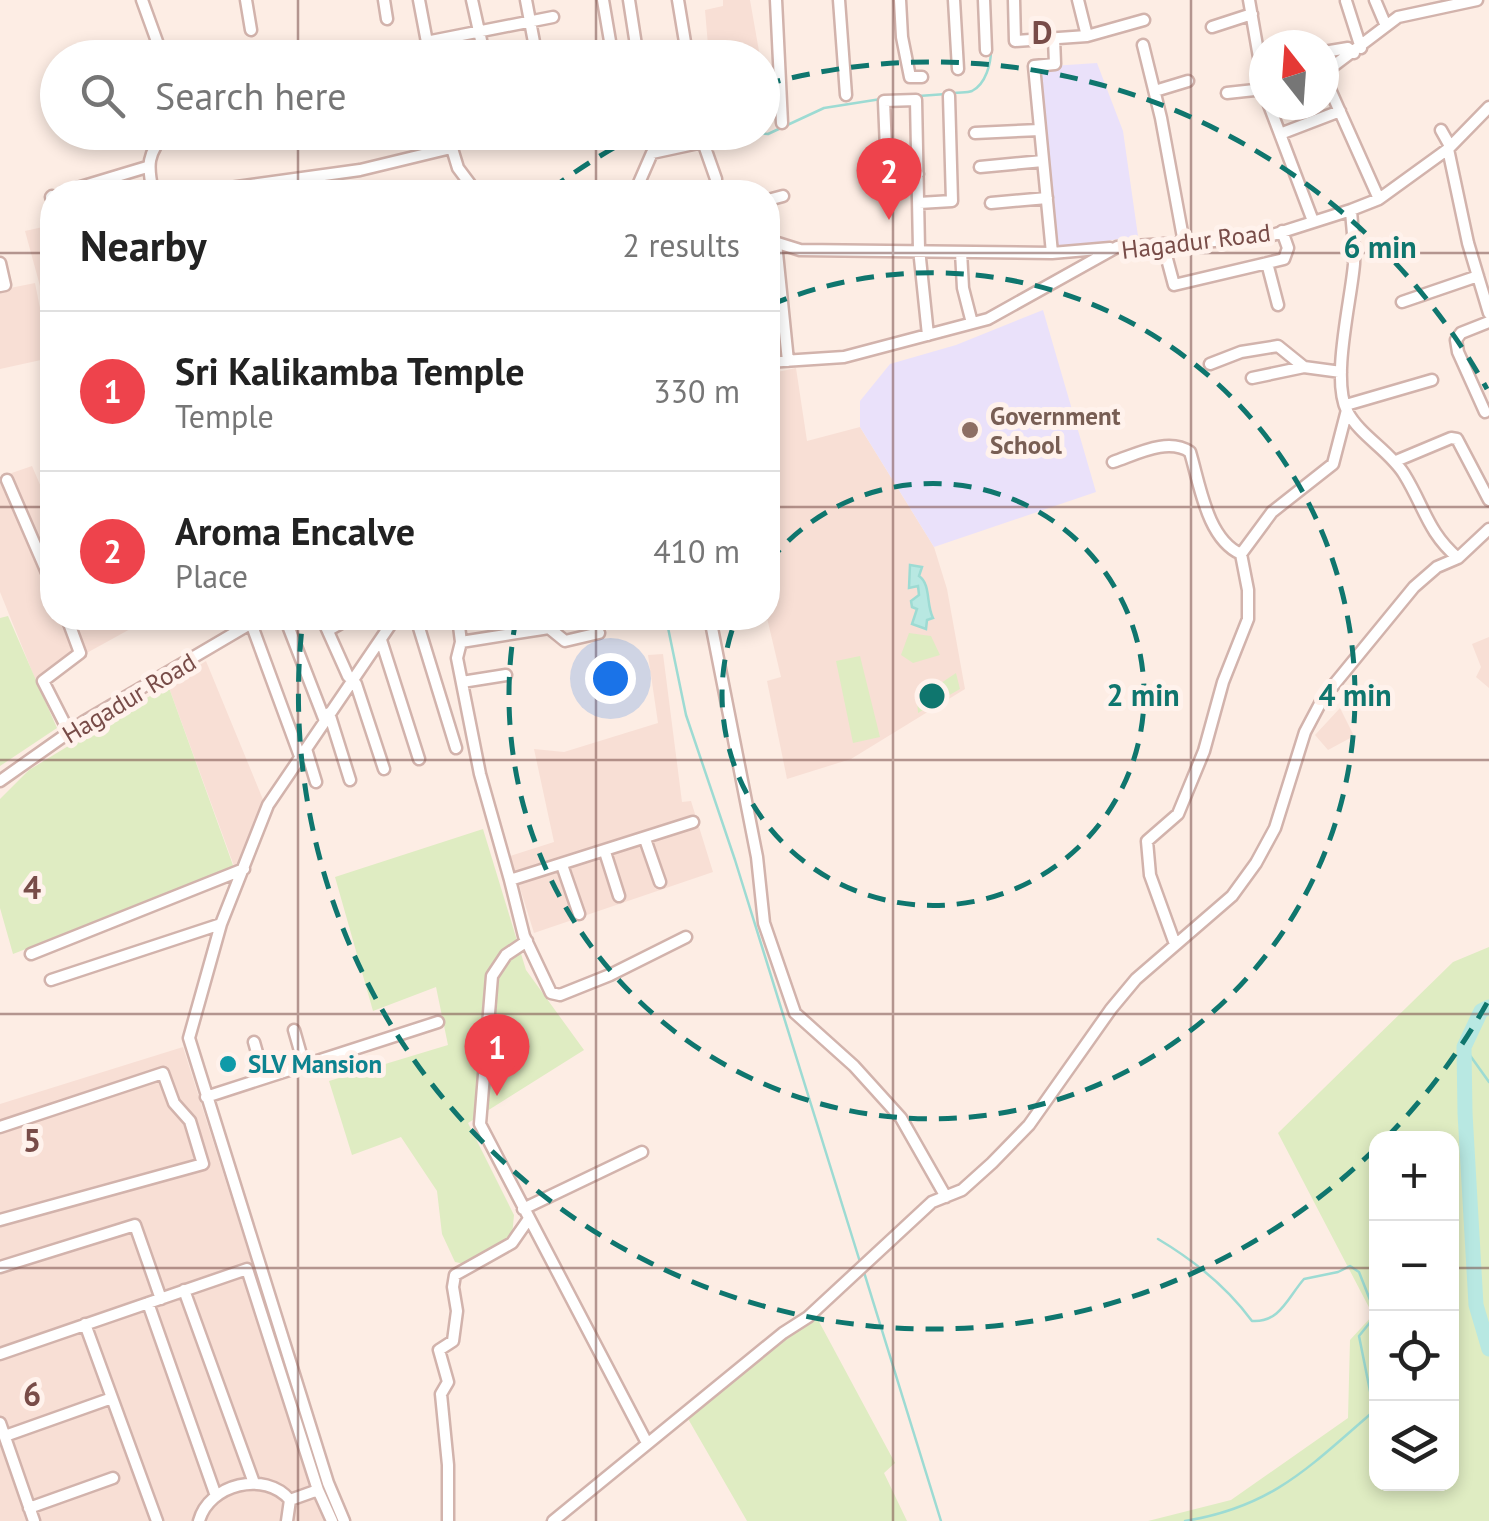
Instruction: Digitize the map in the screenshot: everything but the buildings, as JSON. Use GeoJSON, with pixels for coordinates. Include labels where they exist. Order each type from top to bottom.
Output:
{"type":"FeatureCollection","features":[{"type":"Feature","properties":{"kind":"street"},"geometry":{"type":"LineString","coordinates":[[142,0],[159,40]]}},
{"type":"Feature","properties":{"kind":"street"},"geometry":{"type":"LineString","coordinates":[[246,0],[251,30]]}},
{"type":"Feature","properties":{"kind":"street"},"geometry":{"type":"LineString","coordinates":[[384,0],[387,19]]}},
{"type":"Feature","properties":{"kind":"street"},"geometry":{"type":"LineString","coordinates":[[419,0],[426,40]]}},
{"type":"Feature","properties":{"kind":"street"},"geometry":{"type":"LineString","coordinates":[[472,0],[482,40]]}},
{"type":"Feature","properties":{"kind":"street"},"geometry":{"type":"LineString","coordinates":[[526,0],[533,40]]}},
{"type":"Feature","properties":{"kind":"street"},"geometry":{"type":"LineString","coordinates":[[603,0],[610,40]]}},
{"type":"Feature","properties":{"kind":"street"},"geometry":{"type":"LineString","coordinates":[[629,0],[635,40]]}},
{"type":"Feature","properties":{"kind":"street"},"geometry":{"type":"LineString","coordinates":[[678,0],[685,40]]}},
{"type":"Feature","properties":{"kind":"street"},"geometry":{"type":"LineString","coordinates":[[776,0],[778,40]]}},
{"type":"Feature","properties":{"kind":"street"},"geometry":{"type":"LineString","coordinates":[[839,0],[846,95]]}},
{"type":"Feature","properties":{"kind":"street"},"geometry":{"type":"LineString","coordinates":[[900,0],[910,77],[922,76]]}},
{"type":"Feature","properties":{"kind":"street"},"geometry":{"type":"LineString","coordinates":[[954,0],[958,69]]}},
{"type":"Feature","properties":{"kind":"street"},"geometry":{"type":"LineString","coordinates":[[984,0],[986,50]]}},
{"type":"Feature","properties":{"kind":"street"},"geometry":{"type":"LineString","coordinates":[[1014,0],[1014,41],[1087,36],[1144,20]]}},
{"type":"Feature","properties":{"kind":"street"},"geometry":{"type":"LineString","coordinates":[[1078,0],[1087,36]]}},
{"type":"Feature","properties":{"kind":"street"},"geometry":{"type":"LineString","coordinates":[[1249,0],[1256,30]]}},
{"type":"Feature","properties":{"kind":"street"},"geometry":{"type":"LineString","coordinates":[[1374,0],[1386,26]]}},
{"type":"Feature","properties":{"kind":"street"},"geometry":{"type":"LineString","coordinates":[[1339,63],[1398,17],[1421,5],[1476,0]]}},
{"type":"Feature","properties":{"kind":"street"},"geometry":{"type":"LineString","coordinates":[[1346,2],[1358,50]]}},
{"type":"Feature","properties":{"kind":"street"},"geometry":{"type":"LineString","coordinates":[[1212,28],[1252,14]]}},
{"type":"Feature","properties":{"kind":"street"},"geometry":{"type":"LineString","coordinates":[[437,40],[553,16]]}},
{"type":"Feature","properties":{"kind":"street"},"geometry":{"type":"LineString","coordinates":[[1052,253],[1034,66],[1055,64],[1054,38]]}},
{"type":"Feature","properties":{"kind":"street"},"geometry":{"type":"LineString","coordinates":[[1143,46],[1184,243]]}},
{"type":"Feature","properties":{"kind":"street"},"geometry":{"type":"LineString","coordinates":[[1339,50],[1358,50]]}},
{"type":"Feature","properties":{"kind":"street"},"geometry":{"type":"LineString","coordinates":[[1155,91],[1188,81]]}},
{"type":"Feature","properties":{"kind":"street"},"geometry":{"type":"LineString","coordinates":[[780,82],[782,123]]}},
{"type":"Feature","properties":{"kind":"street"},"geometry":{"type":"LineString","coordinates":[[1227,93],[1249,89]]}},
{"type":"Feature","properties":{"kind":"street"},"geometry":{"type":"LineString","coordinates":[[919,203],[952,201],[950,96]]}},
{"type":"Feature","properties":{"kind":"street"},"geometry":{"type":"LineString","coordinates":[[888,199],[884,101],[916,100],[920,250],[928,335]]}},
{"type":"Feature","properties":{"kind":"street","name":"Hagadur Road"},"geometry":{"type":"LineString","coordinates":[[780,361],[844,357],[988,318],[1117,247],[1263,238],[1351,210],[1379,199],[1449,147],[1489,107]]}},
{"type":"Feature","properties":{"kind":"street"},"geometry":{"type":"LineString","coordinates":[[1280,134],[1340,110],[1379,199]]}},
{"type":"Feature","properties":{"kind":"street"},"geometry":{"type":"LineString","coordinates":[[1275,120],[1312,221]]}},
{"type":"Feature","properties":{"kind":"street"},"geometry":{"type":"LineString","coordinates":[[974,133],[1040,130]]}},
{"type":"Feature","properties":{"kind":"street"},"geometry":{"type":"LineString","coordinates":[[1441,130],[1449,147],[1489,313]]}},
{"type":"Feature","properties":{"kind":"street"},"geometry":{"type":"LineString","coordinates":[[150,150],[147,167],[150,180]]}},
{"type":"Feature","properties":{"kind":"street"},"geometry":{"type":"LineString","coordinates":[[288,180],[360,170],[443,150]]}},
{"type":"Feature","properties":{"kind":"street"},"geometry":{"type":"LineString","coordinates":[[452,150],[467,180]]}},
{"type":"Feature","properties":{"kind":"street"},"geometry":{"type":"LineString","coordinates":[[640,180],[652,153],[666,150]]}},
{"type":"Feature","properties":{"kind":"street"},"geometry":{"type":"LineString","coordinates":[[705,150],[716,180]]}},
{"type":"Feature","properties":{"kind":"street"},"geometry":{"type":"LineString","coordinates":[[980,167],[1043,161]]}},
{"type":"Feature","properties":{"kind":"street"},"geometry":{"type":"LineString","coordinates":[[104,180],[147,167]]}},
{"type":"Feature","properties":{"kind":"street"},"geometry":{"type":"LineString","coordinates":[[887,174],[918,174]]}},
{"type":"Feature","properties":{"kind":"street"},"geometry":{"type":"LineString","coordinates":[[991,202],[1047,198]]}},
{"type":"Feature","properties":{"kind":"street"},"geometry":{"type":"LineString","coordinates":[[1175,944],[1150,875],[1147,842],[1178,814],[1248,619],[1248,590],[1241,554],[1272,512],[1333,464],[1346,408],[1341,372],[1355,259],[1351,210]]}},
{"type":"Feature","properties":{"kind":"street"},"geometry":{"type":"LineString","coordinates":[[1163,244],[1174,285],[1284,259],[1288,248],[1282,231]]}},
{"type":"Feature","properties":{"kind":"street"},"geometry":{"type":"LineString","coordinates":[[780,244],[800,250],[1052,253],[1117,247]]}},
{"type":"Feature","properties":{"kind":"street"},"geometry":{"type":"LineString","coordinates":[[960,252],[963,288],[972,323]]}},
{"type":"Feature","properties":{"kind":"street"},"geometry":{"type":"LineString","coordinates":[[0,262],[6,284],[0,286]]}},
{"type":"Feature","properties":{"kind":"street"},"geometry":{"type":"LineString","coordinates":[[1267,263],[1278,304]]}},
{"type":"Feature","properties":{"kind":"street"},"geometry":{"type":"LineString","coordinates":[[1402,302],[1478,276]]}},
{"type":"Feature","properties":{"kind":"street"},"geometry":{"type":"LineString","coordinates":[[780,301],[788,361]]}},
{"type":"Feature","properties":{"kind":"street"},"geometry":{"type":"LineString","coordinates":[[1485,412],[1456,340],[1461,333],[1489,322]]}},
{"type":"Feature","properties":{"kind":"street"},"geometry":{"type":"LineString","coordinates":[[1210,364],[1241,352],[1278,346],[1304,367]]}},
{"type":"Feature","properties":{"kind":"street"},"geometry":{"type":"LineString","coordinates":[[1252,378],[1304,367],[1341,372]]}},
{"type":"Feature","properties":{"kind":"street"},"geometry":{"type":"LineString","coordinates":[[1346,408],[1432,380]]}},
{"type":"Feature","properties":{"kind":"street"},"geometry":{"type":"LineString","coordinates":[[1346,408],[1369,437],[1396,461],[1415,491],[1437,541],[1458,558]]}},
{"type":"Feature","properties":{"kind":"street"},"geometry":{"type":"LineString","coordinates":[[1396,461],[1458,438],[1489,500]]}},
{"type":"Feature","properties":{"kind":"street"},"geometry":{"type":"LineString","coordinates":[[1113,462],[1170,444],[1190,452],[1218,535],[1230,550],[1241,554]]}},
{"type":"Feature","properties":{"kind":"street"},"geometry":{"type":"LineString","coordinates":[[7,480],[40,556]]}},
{"type":"Feature","properties":{"kind":"street"},"geometry":{"type":"LineString","coordinates":[[553,1521],[783,1332],[808,1317],[932,1202],[962,1190],[1030,1125],[1136,979],[1232,896],[1256,862],[1275,828],[1305,732],[1323,698],[1414,587],[1437,566],[1458,558],[1489,529]]}},
{"type":"Feature","properties":{"kind":"street"},"geometry":{"type":"LineString","coordinates":[[69,732],[43,681],[80,653],[74,630]]}},
{"type":"Feature","properties":{"kind":"street","name":"Hagadur Road"},"geometry":{"type":"LineString","coordinates":[[0,781],[69,732],[239,630]]}},
{"type":"Feature","properties":{"kind":"street"},"geometry":{"type":"LineString","coordinates":[[260,630],[316,782]]}},
{"type":"Feature","properties":{"kind":"street"},"geometry":{"type":"LineString","coordinates":[[291,630],[350,780]]}},
{"type":"Feature","properties":{"kind":"street"},"geometry":{"type":"LineString","coordinates":[[328,630],[352,680],[384,769]]}},
{"type":"Feature","properties":{"kind":"street"},"geometry":{"type":"LineString","coordinates":[[344,1521],[328,1483],[189,1038],[221,924],[268,805],[388,630]]}},
{"type":"Feature","properties":{"kind":"street"},"geometry":{"type":"LineString","coordinates":[[420,630],[456,748]]}},
{"type":"Feature","properties":{"kind":"street"},"geometry":{"type":"LineString","coordinates":[[460,630],[457,658],[480,774],[527,941],[551,993],[560,995],[610,975],[686,937]]}},
{"type":"Feature","properties":{"kind":"street"},"geometry":{"type":"LineString","coordinates":[[461,642],[536,630]]}},
{"type":"Feature","properties":{"kind":"street"},"geometry":{"type":"LineString","coordinates":[[551,630],[565,641],[599,632]]}},
{"type":"Feature","properties":{"kind":"street"},"geometry":{"type":"LineString","coordinates":[[712,630],[757,857],[764,923],[795,1013],[854,1066],[901,1118],[946,1197]]}},
{"type":"Feature","properties":{"kind":"street"},"geometry":{"type":"LineString","coordinates":[[381,640],[419,760]]}},
{"type":"Feature","properties":{"kind":"street"},"geometry":{"type":"LineString","coordinates":[[462,682],[506,676]]}},
{"type":"Feature","properties":{"kind":"street"},"geometry":{"type":"LineString","coordinates":[[510,880],[693,822]]}},
{"type":"Feature","properties":{"kind":"street"},"geometry":{"type":"LineString","coordinates":[[645,839],[660,882]]}},
{"type":"Feature","properties":{"kind":"street"},"geometry":{"type":"LineString","coordinates":[[604,852],[620,896]]}},
{"type":"Feature","properties":{"kind":"street"},"geometry":{"type":"LineString","coordinates":[[562,865],[579,914]]}},
{"type":"Feature","properties":{"kind":"street"},"geometry":{"type":"LineString","coordinates":[[30,954],[244,868]]}},
{"type":"Feature","properties":{"kind":"street"},"geometry":{"type":"LineString","coordinates":[[51,980],[221,924]]}},
{"type":"Feature","properties":{"kind":"street"},"geometry":{"type":"LineString","coordinates":[[527,941],[506,955],[492,976],[480,1124],[647,1443]]}},
{"type":"Feature","properties":{"kind":"street"},"geometry":{"type":"LineString","coordinates":[[206,1098],[438,1022]]}},
{"type":"Feature","properties":{"kind":"street"},"geometry":{"type":"LineString","coordinates":[[294,1030],[304,1065]]}},
{"type":"Feature","properties":{"kind":"street"},"geometry":{"type":"LineString","coordinates":[[254,1042],[264,1077]]}},
{"type":"Feature","properties":{"kind":"street"},"geometry":{"type":"LineString","coordinates":[[0,1127],[163,1073],[174,1103],[190,1121],[203,1164],[0,1220]]}},
{"type":"Feature","properties":{"kind":"street"},"geometry":{"type":"LineString","coordinates":[[448,1521],[448,1465],[441,1394],[448,1382],[439,1350],[453,1342],[457,1311],[455,1276],[512,1243],[525,1214],[642,1152]]}},
{"type":"Feature","properties":{"kind":"street"},"geometry":{"type":"LineString","coordinates":[[0,1267],[135,1226],[161,1299]]}},
{"type":"Feature","properties":{"kind":"street"},"geometry":{"type":"LineString","coordinates":[[0,1354],[247,1269],[318,1490],[332,1521]]}},
{"type":"Feature","properties":{"kind":"street"},"geometry":{"type":"LineString","coordinates":[[184,1290],[254,1483]]}},
{"type":"Feature","properties":{"kind":"street"},"geometry":{"type":"LineString","coordinates":[[148,1303],[216,1496]]}},
{"type":"Feature","properties":{"kind":"street"},"geometry":{"type":"LineString","coordinates":[[85,1324],[157,1521]]}},
{"type":"Feature","properties":{"kind":"street"},"geometry":{"type":"LineString","coordinates":[[4,1436],[112,1398]]}},
{"type":"Feature","properties":{"kind":"street"},"geometry":{"type":"LineString","coordinates":[[0,1423],[34,1521]]}},
{"type":"Feature","properties":{"kind":"street"},"geometry":{"type":"LineString","coordinates":[[30,1508],[113,1478]]}},
{"type":"Feature","properties":{"kind":"street"},"geometry":{"type":"LineString","coordinates":[[199,1521],[216,1496],[254,1483],[282,1490],[290,1500],[287,1521]]}},
{"type":"Feature","properties":{"kind":"street"},"geometry":{"type":"LineString","coordinates":[[290,1500],[318,1490]]}},
{"type":"Feature","properties":{"kind":"shaded area"},"geometry":{"type":"Polygon","coordinates":[[[723,0],[750,0],[757,40],[708,40],[705,10],[723,6],[723,0]]]}},
{"type":"Feature","properties":{"kind":"shaded area"},"geometry":{"type":"Polygon","coordinates":[[[1097,63],[1123,131],[1138,236],[1055,249],[1037,67],[1097,63]]]}},
{"type":"Feature","properties":{"kind":"shaded area"},"geometry":{"type":"Polygon","coordinates":[[[40,228],[40,286],[25,231],[40,228]]]}},
{"type":"Feature","properties":{"kind":"shaded area"},"geometry":{"type":"Polygon","coordinates":[[[35,283],[40,308],[40,360],[0,369],[0,290],[35,283]]]}},
{"type":"Feature","properties":{"kind":"shaded area","name":"Government School"},"geometry":{"type":"Polygon","coordinates":[[[1043,310],[1096,492],[934,547],[860,427],[860,401],[890,364],[956,345],[1043,310]]]}},
{"type":"Feature","properties":{"kind":"shaded area"},"geometry":{"type":"Polygon","coordinates":[[[796,368],[807,441],[860,427],[934,547],[947,589],[965,689],[851,759],[787,779],[767,681],[781,677],[770,630],[780,630],[780,371],[796,368]]]}},
{"type":"Feature","properties":{"kind":"shaded area"},"geometry":{"type":"Polygon","coordinates":[[[32,466],[40,485],[40,630],[128,630],[36,681],[0,592],[0,477],[32,466]]]}},
{"type":"Feature","properties":{"kind":"shaded area"},"geometry":{"type":"Polygon","coordinates":[[[1489,637],[1489,688],[1476,677],[1481,667],[1472,644],[1489,637]]]}},
{"type":"Feature","properties":{"kind":"shaded area"},"geometry":{"type":"Polygon","coordinates":[[[663,654],[682,802],[691,801],[713,872],[534,933],[510,856],[554,842],[534,749],[564,752],[658,723],[648,655],[663,654]]]}},
{"type":"Feature","properties":{"kind":"shaded area"},"geometry":{"type":"Polygon","coordinates":[[[206,661],[264,802],[240,862],[234,866],[168,685],[206,661]]]}},
{"type":"Feature","properties":{"kind":"shaded area"},"geometry":{"type":"Polygon","coordinates":[[[1340,708],[1354,736],[1328,750],[1315,735],[1340,708]]]}},
{"type":"Feature","properties":{"kind":"shaded area"},"geometry":{"type":"Polygon","coordinates":[[[183,1047],[337,1521],[0,1521],[0,1104],[183,1047]]]}},
{"type":"Feature","properties":{"kind":"green space"},"geometry":{"type":"Polygon","coordinates":[[[8,616],[57,728],[0,766],[0,618],[8,616]]]}},
{"type":"Feature","properties":{"kind":"green space"},"geometry":{"type":"Polygon","coordinates":[[[909,633],[931,636],[940,655],[913,663],[901,655],[909,633]]]}},
{"type":"Feature","properties":{"kind":"green space"},"geometry":{"type":"Polygon","coordinates":[[[860,656],[880,737],[853,743],[836,661],[860,656]]]}},
{"type":"Feature","properties":{"kind":"green space"},"geometry":{"type":"Polygon","coordinates":[[[956,673],[960,689],[918,713],[917,699],[956,673]]]}},
{"type":"Feature","properties":{"kind":"green space"},"geometry":{"type":"Polygon","coordinates":[[[168,685],[234,868],[13,954],[0,908],[0,799],[29,770],[168,685]]]}},
{"type":"Feature","properties":{"kind":"green space"},"geometry":{"type":"Polygon","coordinates":[[[483,829],[526,970],[584,1050],[468,1123],[514,1215],[512,1236],[465,1264],[455,1262],[442,1234],[437,1191],[401,1137],[352,1155],[329,1081],[448,1045],[436,987],[373,1011],[335,877],[483,829]]]}},
{"type":"Feature","properties":{"kind":"green space"},"geometry":{"type":"Polygon","coordinates":[[[1489,947],[1489,1521],[1148,1521],[1231,1500],[1348,1418],[1350,1340],[1369,1319],[1369,1491],[1459,1491],[1459,1131],[1369,1131],[1369,1307],[1278,1133],[1453,962],[1489,947]]]}},
{"type":"Feature","properties":{"kind":"green space"},"geometry":{"type":"Polygon","coordinates":[[[816,1316],[895,1463],[884,1473],[907,1521],[747,1521],[687,1417],[816,1316]]]}},
{"type":"Feature","properties":{"kind":"water"},"geometry":{"type":"Polygon","coordinates":[[[910,565],[922,567],[919,576],[925,584],[933,618],[927,620],[926,629],[912,624],[917,609],[911,601],[919,595],[918,586],[909,588],[910,565]]]}},
{"type":"Feature","properties":{"kind":"waterway"},"geometry":{"type":"LineString","coordinates":[[954,93],[972,91],[981,83],[989,67],[991,50]]}},
{"type":"Feature","properties":{"kind":"waterway"},"geometry":{"type":"LineString","coordinates":[[919,96],[946,94]]}},
{"type":"Feature","properties":{"kind":"waterway"},"geometry":{"type":"LineString","coordinates":[[780,128],[824,108],[881,99]]}},
{"type":"Feature","properties":{"kind":"waterway"},"geometry":{"type":"LineString","coordinates":[[668,630],[686,715],[860,1262]]}},
{"type":"Feature","properties":{"kind":"waterway"},"geometry":{"type":"LineString","coordinates":[[1489,1007],[1481,1011],[1464,1047],[1476,1305],[1489,1349]]}},
{"type":"Feature","properties":{"kind":"waterway"},"geometry":{"type":"LineString","coordinates":[[1464,1047],[1489,1082]]}},
{"type":"Feature","properties":{"kind":"waterway"},"geometry":{"type":"LineString","coordinates":[[1158,1239],[1210,1276],[1252,1321],[1262,1321],[1277,1313],[1304,1279],[1350,1266],[1359,1272],[1376,1315],[1359,1336],[1374,1411],[1309,1466],[1267,1495],[1216,1515],[1185,1521]]}},
{"type":"Feature","properties":{"kind":"waterway"},"geometry":{"type":"LineString","coordinates":[[863,1269],[941,1521]]}},
{"type":"Feature","properties":{"kind":"place","name":"Aroma Encalve"},"geometry":{"type":"Point","coordinates":[889,220]}},
{"type":"Feature","properties":{"kind":"place","name":"Government School"},"geometry":{"type":"Point","coordinates":[970,430]}},
{"type":"Feature","properties":{"kind":"place","name":"SLV Mansion"},"geometry":{"type":"Point","coordinates":[228,1064]}},
{"type":"Feature","properties":{"kind":"place","name":"Sri Kalikamba Temple"},"geometry":{"type":"Point","coordinates":[497,1096]}}]}
